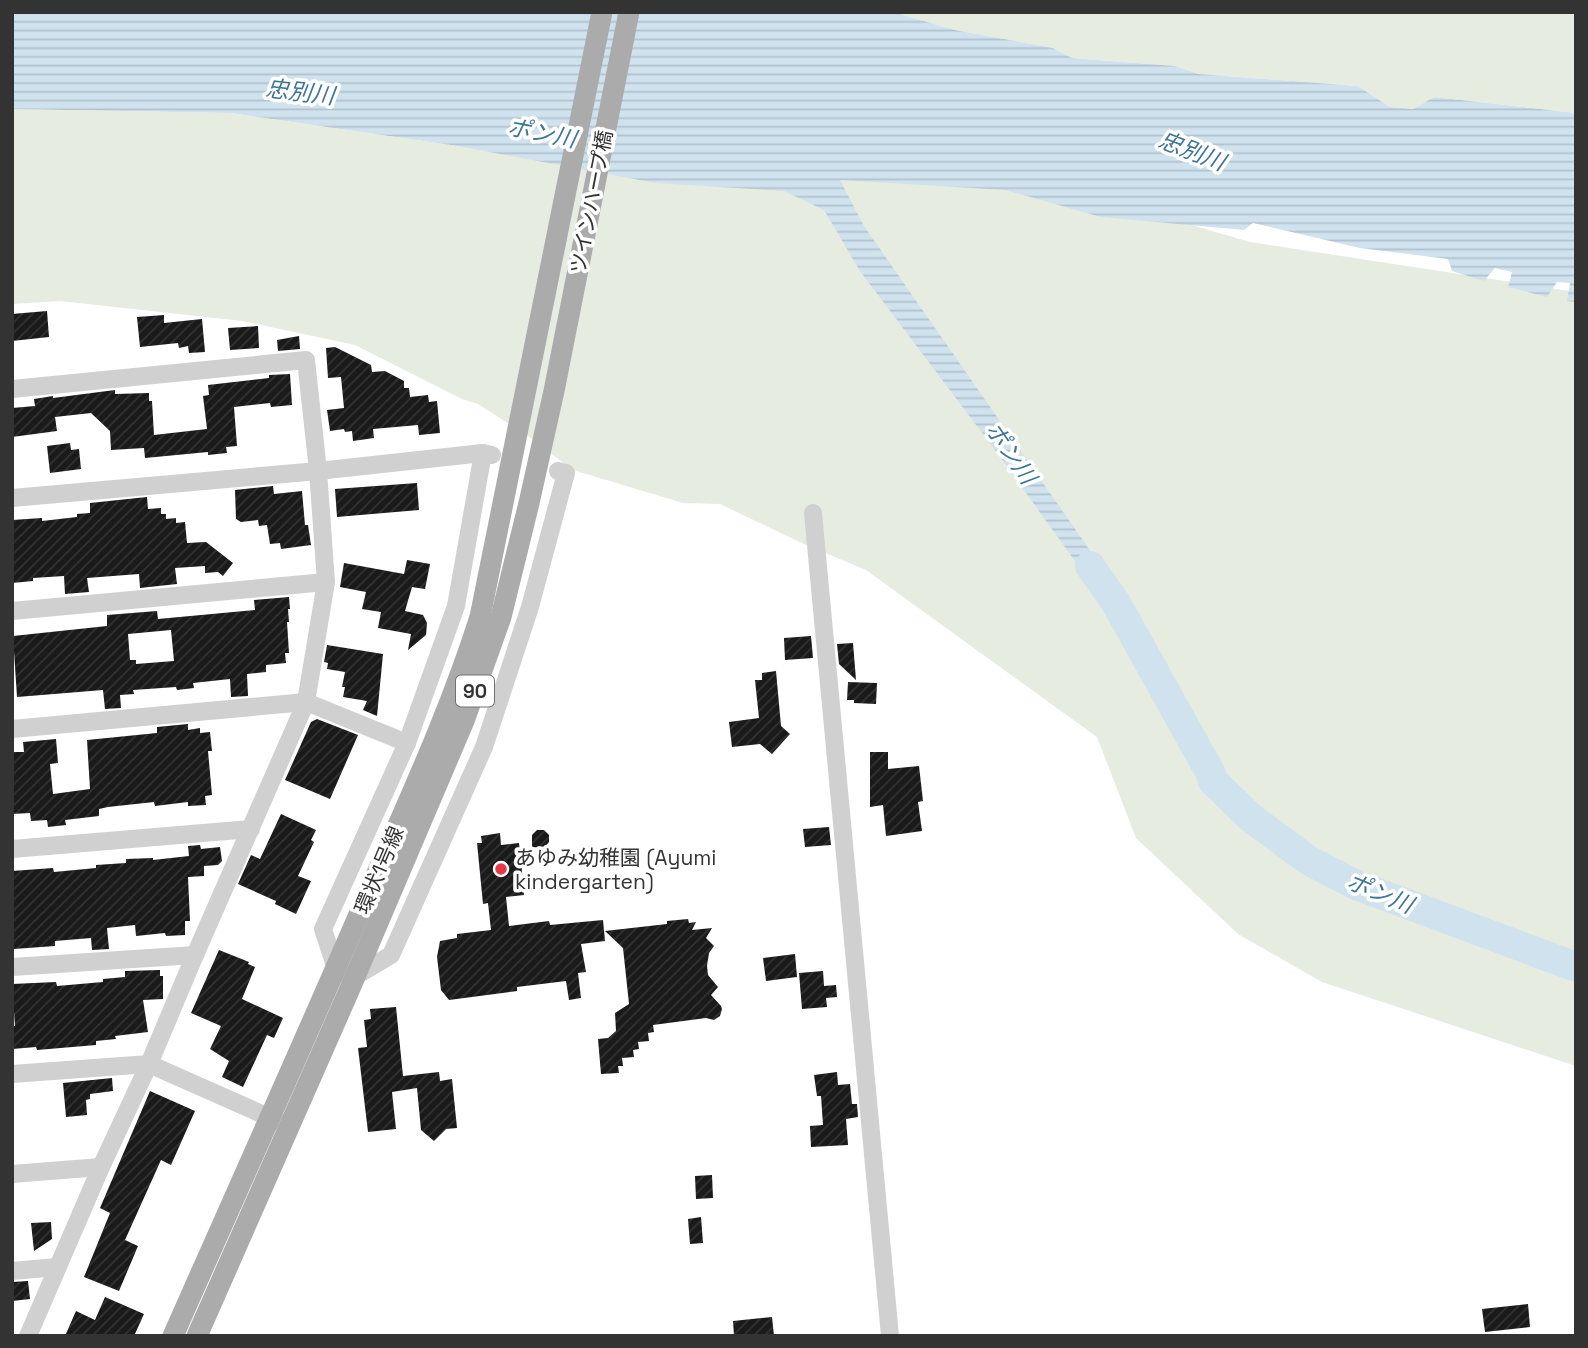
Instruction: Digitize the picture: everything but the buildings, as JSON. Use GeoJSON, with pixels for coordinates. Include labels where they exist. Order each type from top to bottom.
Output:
{"type":"FeatureCollection","features":[{"type":"Feature","properties":{"kind":"main road","name":"ツインハープ橋"},"geometry":{"type":"LineString","coordinates":[[528,385],[602,12]]}},
{"type":"Feature","properties":{"kind":"main road","name":"ツインハープ橋"},"geometry":{"type":"LineString","coordinates":[[554,391],[629,12]]}},
{"type":"Feature","properties":{"kind":"main road","name":"環状1号線"},"geometry":{"type":"LineString","coordinates":[[344,973],[464,667],[480,617],[528,385]]}},
{"type":"Feature","properties":{"kind":"main road","name":"環状1号線"},"geometry":{"type":"LineString","coordinates":[[197,1336],[279,1122],[344,973],[464,721],[501,617],[530,503],[554,391]]}},
{"type":"Feature","properties":{"kind":"main road","name":"環状1号線"},"geometry":{"type":"LineString","coordinates":[[173,1336],[279,1122]]}},
{"type":"Feature","properties":{"kind":"street"},"geometry":{"type":"LineString","coordinates":[[12,388],[306,360],[326,582],[306,702],[28,1336]]}},
{"type":"Feature","properties":{"kind":"street"},"geometry":{"type":"LineString","coordinates":[[12,498],[488,454],[456,606],[407,743],[323,929],[344,973],[391,955],[484,747],[530,607],[566,473],[558,471]]}},
{"type":"Feature","properties":{"kind":"street"},"geometry":{"type":"LineString","coordinates":[[813,513],[890,1336]]}},
{"type":"Feature","properties":{"kind":"street"},"geometry":{"type":"LineString","coordinates":[[12,611],[326,582]]}},
{"type":"Feature","properties":{"kind":"street"},"geometry":{"type":"LineString","coordinates":[[12,729],[306,702],[407,743]]}},
{"type":"Feature","properties":{"kind":"street"},"geometry":{"type":"LineString","coordinates":[[12,849],[251,829]]}},
{"type":"Feature","properties":{"kind":"street"},"geometry":{"type":"LineString","coordinates":[[12,967],[195,954]]}},
{"type":"Feature","properties":{"kind":"street"},"geometry":{"type":"LineString","coordinates":[[12,1074],[149,1064],[279,1122]]}},
{"type":"Feature","properties":{"kind":"street"},"geometry":{"type":"LineString","coordinates":[[12,1174],[101,1167]]}},
{"type":"Feature","properties":{"kind":"street"},"geometry":{"type":"LineString","coordinates":[[12,1271],[57,1267]]}},
{"type":"Feature","properties":{"kind":"shaded area"},"geometry":{"type":"Polygon","coordinates":[[[893,12],[1576,12],[1576,113],[1434,97],[1413,109],[1390,107],[1358,86],[1199,74],[1175,66],[1072,58],[1053,48],[955,30],[893,12]]]}},
{"type":"Feature","properties":{"kind":"shaded area"},"geometry":{"type":"Polygon","coordinates":[[[12,109],[230,113],[451,145],[584,169],[961,158],[1250,242],[1576,292],[1576,1066],[1322,982],[1238,934],[1136,838],[1097,737],[866,570],[720,504],[683,503],[573,470],[528,436],[478,404],[462,399],[355,345],[242,321],[60,301],[12,304],[12,109]]]}},
{"type":"Feature","properties":{"kind":"water","name":"忠別川"},"geometry":{"type":"Polygon","coordinates":[[[12,12],[893,12],[955,30],[1053,48],[1072,58],[1175,66],[1199,74],[1358,86],[1390,107],[1413,109],[1434,97],[1576,113],[1576,302],[1567,301],[1570,283],[1557,282],[1547,297],[1508,287],[1512,272],[1495,268],[1484,281],[1452,271],[1448,259],[1360,248],[1253,223],[1244,230],[1101,217],[1005,190],[840,180],[864,226],[1121,595],[1105,603],[998,454],[860,271],[824,210],[784,191],[656,183],[451,145],[230,113],[12,109],[12,12]]]}},
{"type":"Feature","properties":{"kind":"waterway","name":"ポン川"},"geometry":{"type":"LineString","coordinates":[[1090,566],[1116,603],[1213,781],[1250,817],[1308,860],[1356,885],[1576,967]]}},
{"type":"Feature","properties":{"kind":"place","name":"あゆみ幼稚園 (Ayumi kindergarten)"},"geometry":{"type":"Point","coordinates":[501,869]}}]}
